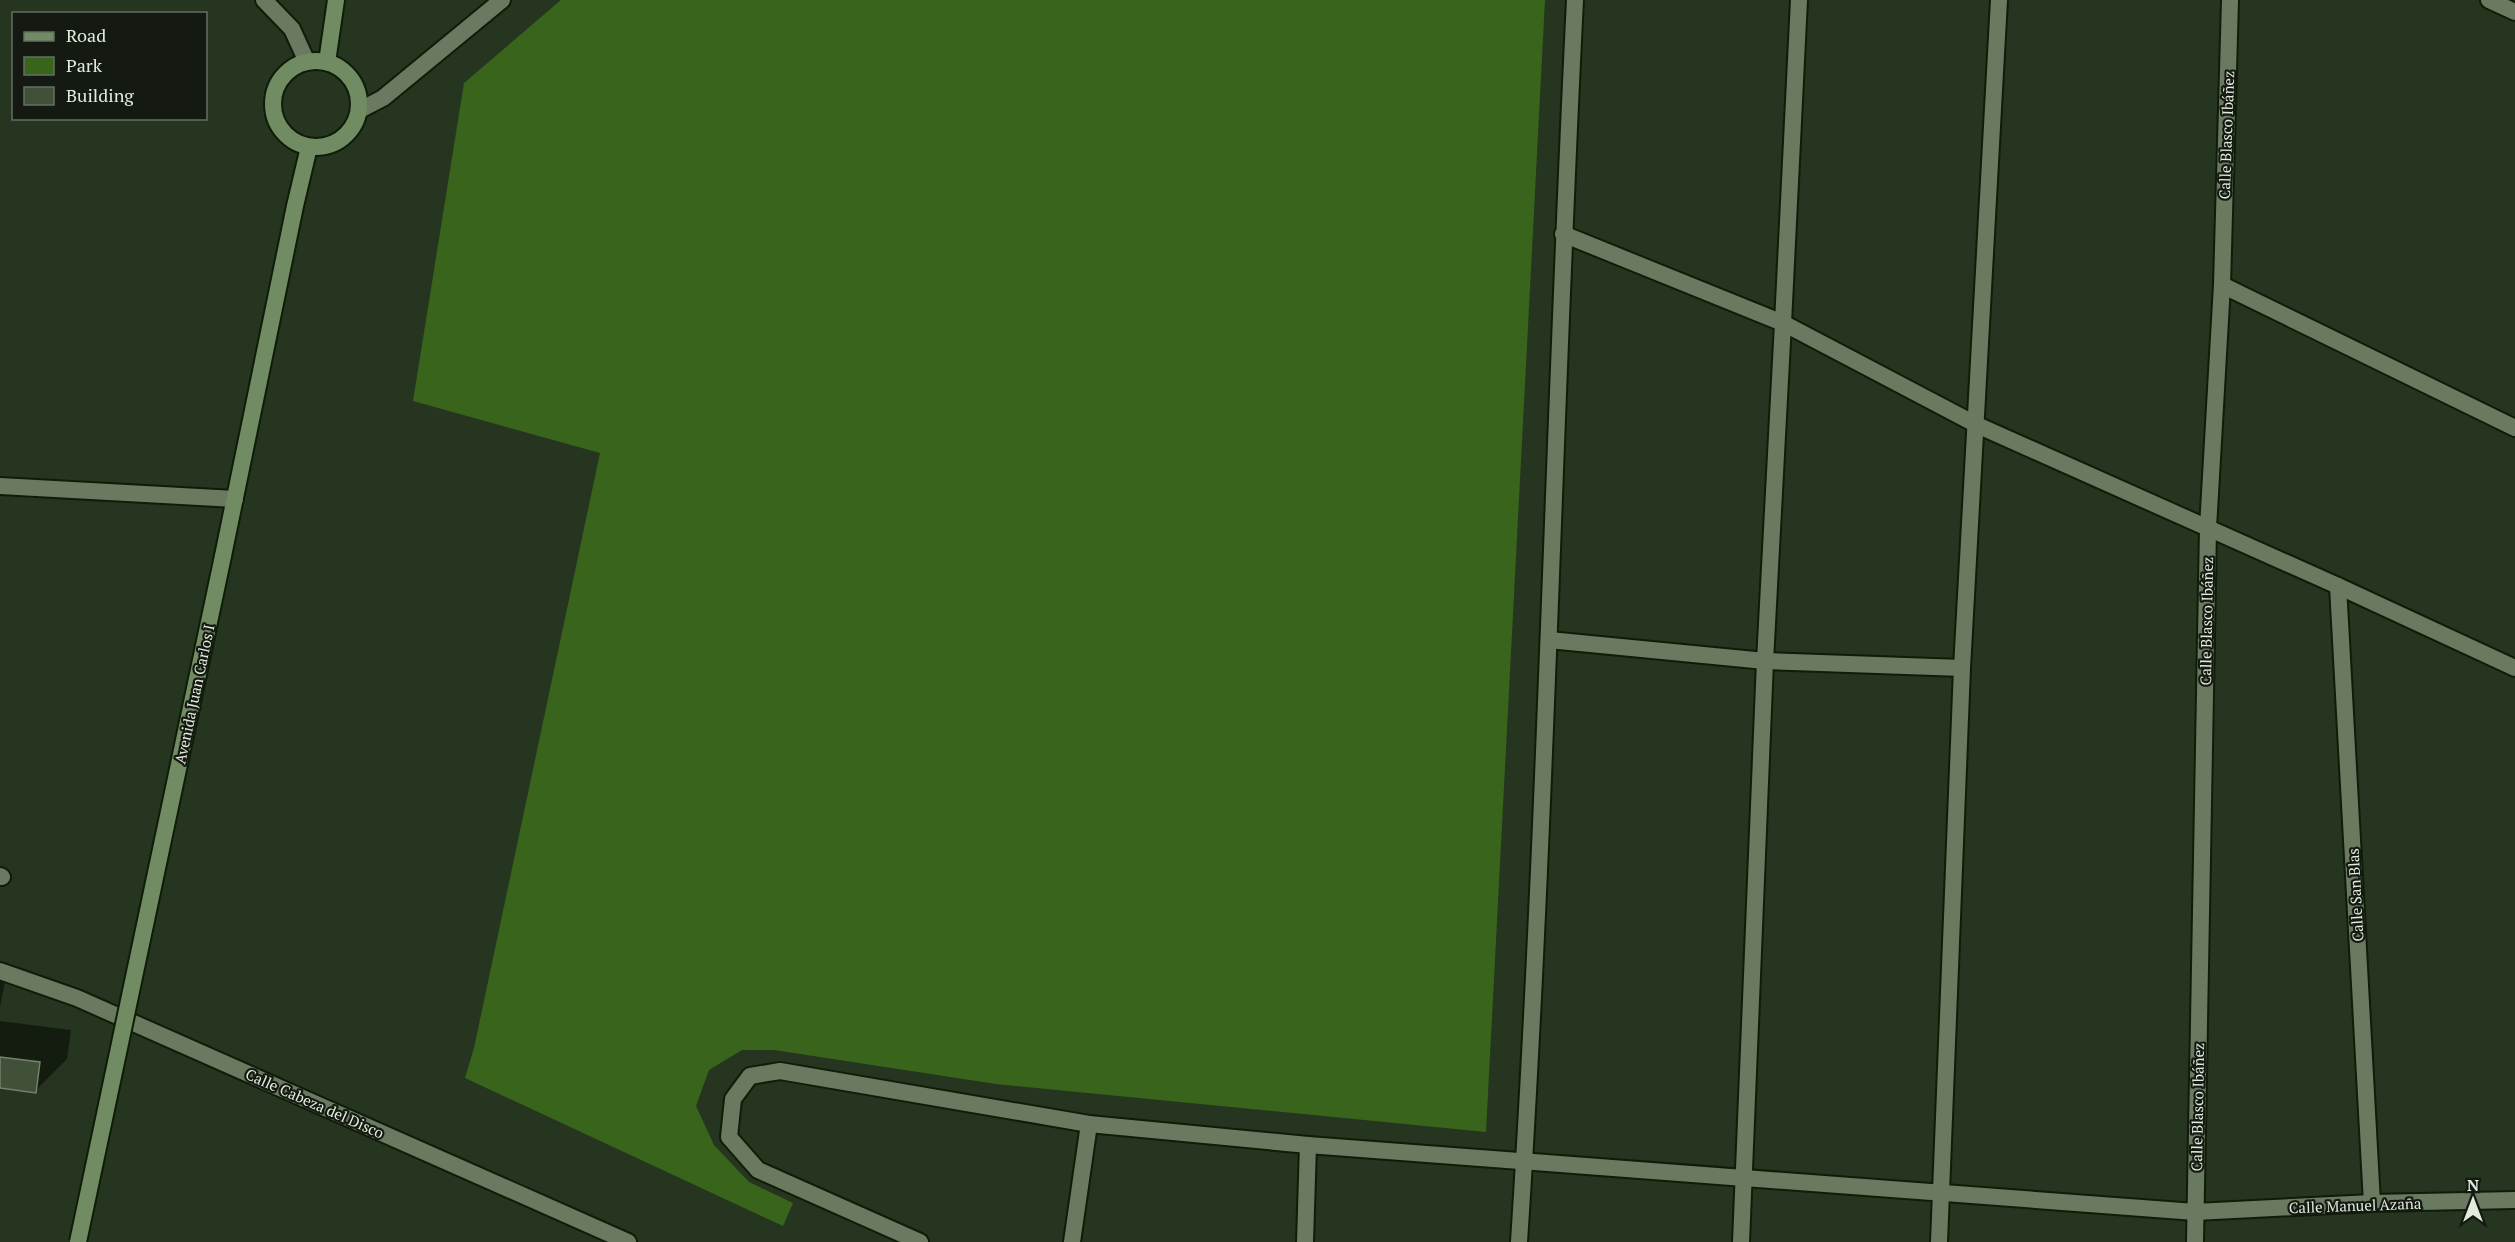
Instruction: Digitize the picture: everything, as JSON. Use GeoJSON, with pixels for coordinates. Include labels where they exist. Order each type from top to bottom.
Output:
{"type":"FeatureCollection","features":[{"type":"Feature","properties":{"kind":"main road"},"geometry":{"type":"LineString","coordinates":[[327,62],[336,0]]}},
{"type":"Feature","properties":{"kind":"main road"},"geometry":{"type":"LineString","coordinates":[[307,62],[327,62],[345,72],[352,80],[357,89],[360,110],[357,120],[346,136],[329,146],[309,147],[290,139],[282,130],[273,111],[273,100],[280,80],[297,65],[307,62]]}},
{"type":"Feature","properties":{"kind":"main road","name":"Avenida Juan Carlos I"},"geometry":{"type":"LineString","coordinates":[[78,1242],[309,147]]}},
{"type":"Feature","properties":{"kind":"street"},"geometry":{"type":"LineString","coordinates":[[264,0],[292,29],[307,62]]}},
{"type":"Feature","properties":{"kind":"street"},"geometry":{"type":"LineString","coordinates":[[360,110],[383,98],[502,0]]}},
{"type":"Feature","properties":{"kind":"street"},"geometry":{"type":"LineString","coordinates":[[1519,1242],[1549,640],[1563,234],[1575,0]]}},
{"type":"Feature","properties":{"kind":"street"},"geometry":{"type":"LineString","coordinates":[[1741,1242],[1765,661],[1799,0]]}},
{"type":"Feature","properties":{"kind":"street"},"geometry":{"type":"LineString","coordinates":[[1939,1242],[1962,668],[1999,0]]}},
{"type":"Feature","properties":{"kind":"street","name":"Calle Blasco Ibáñez"},"geometry":{"type":"LineString","coordinates":[[2195,1242],[2208,528],[2222,285],[2229,0]]}},
{"type":"Feature","properties":{"kind":"street"},"geometry":{"type":"LineString","coordinates":[[2489,0],[2515,12]]}},
{"type":"Feature","properties":{"kind":"street"},"geometry":{"type":"LineString","coordinates":[[1563,234],[1783,323],[1977,425],[2338,586],[2515,668]]}},
{"type":"Feature","properties":{"kind":"street"},"geometry":{"type":"LineString","coordinates":[[2222,285],[2515,428]]}},
{"type":"Feature","properties":{"kind":"street"},"geometry":{"type":"LineString","coordinates":[[0,486],[235,499]]}},
{"type":"Feature","properties":{"kind":"street","name":"Calle San Blas"},"geometry":{"type":"LineString","coordinates":[[2338,586],[2372,1203]]}},
{"type":"Feature","properties":{"kind":"street"},"geometry":{"type":"LineString","coordinates":[[1549,640],[1765,661],[1962,668]]}},
{"type":"Feature","properties":{"kind":"street","name":"Calle Cabeza del Disco"},"geometry":{"type":"LineString","coordinates":[[0,971],[77,998],[628,1242]]}},
{"type":"Feature","properties":{"kind":"street","name":"Calle Manuel Azaña"},"geometry":{"type":"LineString","coordinates":[[920,1242],[758,1170],[729,1137],[733,1099],[750,1076],[780,1071],[1089,1124],[1308,1145],[2195,1212],[2372,1203],[2515,1200]]}},
{"type":"Feature","properties":{"kind":"street"},"geometry":{"type":"LineString","coordinates":[[1072,1242],[1089,1124]]}},
{"type":"Feature","properties":{"kind":"street"},"geometry":{"type":"LineString","coordinates":[[1305,1242],[1308,1145]]}},
{"type":"Feature","properties":{"kind":"green space"},"geometry":{"type":"Polygon","coordinates":[[[561,0],[1545,0],[1486,1132],[996,1084],[774,1050],[742,1050],[709,1070],[696,1106],[714,1145],[749,1182],[793,1203],[783,1226],[465,1078],[474,1048],[600,453],[413,401],[464,83],[561,0]]]}},
{"type":"Feature","properties":{"kind":"building"},"geometry":{"type":"Polygon","coordinates":[[[0,1057],[40,1062],[36,1093],[0,1088],[0,1057]]]}}]}
